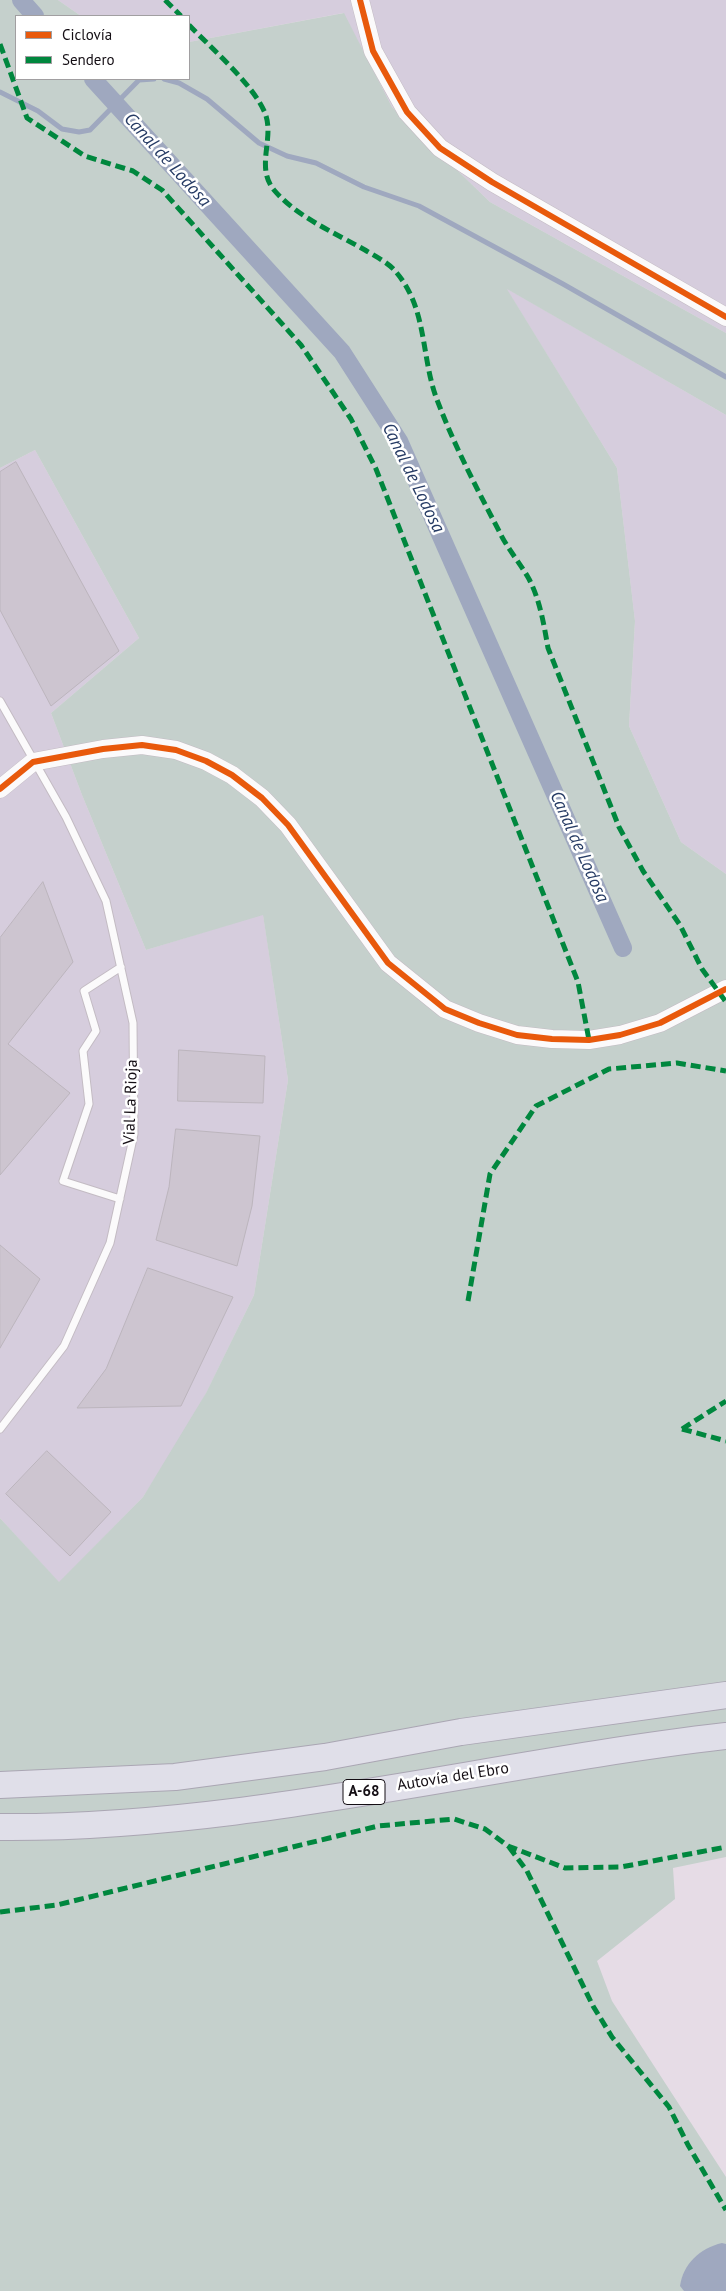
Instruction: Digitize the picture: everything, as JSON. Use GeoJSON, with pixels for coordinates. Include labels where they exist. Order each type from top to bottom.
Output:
{"type":"FeatureCollection","features":[{"type":"Feature","properties":{"kind":"highway"},"geometry":{"type":"LineString","coordinates":[[0,1784],[175,1777],[325,1757],[461,1732],[726,1695]]}},
{"type":"Feature","properties":{"kind":"highway","name":"Autovía del Ebro"},"geometry":{"type":"LineString","coordinates":[[0,1826],[50,1827],[186,1818],[354,1793],[629,1747],[726,1736]]}},
{"type":"Feature","properties":{"kind":"street"},"geometry":{"type":"LineString","coordinates":[[360,0],[373,52],[407,112],[440,148],[492,182],[726,317]]}},
{"type":"Feature","properties":{"kind":"street"},"geometry":{"type":"LineString","coordinates":[[0,789],[33,762],[103,749],[142,745],[176,750],[232,774],[262,798],[288,825],[388,963],[445,1009],[479,1023],[517,1035],[552,1039],[588,1040],[620,1035],[660,1023],[726,990]]}},
{"type":"Feature","properties":{"kind":"lane","name":"Vial La Rioja"},"geometry":{"type":"LineString","coordinates":[[0,701],[66,817],[106,901],[133,1023],[134,1134],[110,1243],[64,1346],[1,1427]]}},
{"type":"Feature","properties":{"kind":"lane"},"geometry":{"type":"LineString","coordinates":[[120,1199],[63,1181],[89,1104],[83,1052],[96,1031],[84,992],[121,967]]}},
{"type":"Feature","properties":{"kind":"shaded area"},"geometry":{"type":"Polygon","coordinates":[[[0,0],[58,0],[80,15],[15,15],[15,80],[190,80],[190,42],[344,13],[392,107],[490,202],[726,333],[726,415],[507,289],[617,468],[635,621],[629,726],[681,842],[726,874],[726,1857],[673,1868],[675,1899],[597,1961],[612,2001],[726,2177],[726,2291],[0,2291],[0,1518],[59,1582],[143,1497],[206,1393],[254,1295],[288,1080],[263,915],[146,950],[82,795],[51,713],[139,638],[35,450],[0,468],[0,0]]]}},
{"type":"Feature","properties":{"kind":"shaded area"},"geometry":{"type":"Polygon","coordinates":[[[58,0],[726,0],[726,333],[490,202],[392,107],[343,13],[190,42],[190,15],[80,15],[58,0]]]}},
{"type":"Feature","properties":{"kind":"shaded area"},"geometry":{"type":"Polygon","coordinates":[[[506,288],[726,415],[726,874],[681,842],[629,726],[635,621],[617,468],[506,288]]]}},
{"type":"Feature","properties":{"kind":"shaded area"},"geometry":{"type":"Polygon","coordinates":[[[35,450],[139,638],[51,713],[82,795],[146,950],[263,914],[288,1080],[254,1295],[193,1420],[143,1497],[59,1583],[0,1518],[0,468],[35,450]]]}},
{"type":"Feature","properties":{"kind":"water"},"geometry":{"type":"Polygon","coordinates":[[[722,2243],[726,2244],[726,2291],[684,2291],[680,2286],[689,2264],[700,2253],[722,2243]]]}},
{"type":"Feature","properties":{"kind":"building"},"geometry":{"type":"Polygon","coordinates":[[[16,462],[119,651],[51,706],[0,610],[0,472],[16,462]]]}},
{"type":"Feature","properties":{"kind":"building"},"geometry":{"type":"Polygon","coordinates":[[[43,882],[73,962],[8,1044],[70,1093],[0,1175],[0,938],[43,882]]]}},
{"type":"Feature","properties":{"kind":"building"},"geometry":{"type":"Polygon","coordinates":[[[179,1050],[265,1056],[263,1103],[178,1101],[179,1050]]]}},
{"type":"Feature","properties":{"kind":"building"},"geometry":{"type":"Polygon","coordinates":[[[176,1129],[260,1136],[252,1206],[237,1266],[156,1240],[169,1187],[176,1129]]]}},
{"type":"Feature","properties":{"kind":"building"},"geometry":{"type":"Polygon","coordinates":[[[0,1245],[40,1279],[0,1348],[0,1245]]]}},
{"type":"Feature","properties":{"kind":"building"},"geometry":{"type":"Polygon","coordinates":[[[148,1268],[233,1297],[181,1406],[77,1408],[106,1369],[148,1268]]]}},
{"type":"Feature","properties":{"kind":"building"},"geometry":{"type":"Polygon","coordinates":[[[47,1451],[111,1512],[70,1556],[6,1494],[47,1451]]]}},
{"type":"Feature","properties":{"kind":"waterway","name":"Canal de Lodosa"},"geometry":{"type":"LineString","coordinates":[[21,0],[34,15]]}},
{"type":"Feature","properties":{"kind":"waterway","name":"Canal de Lodosa"},"geometry":{"type":"LineString","coordinates":[[94,80],[342,352],[399,441],[623,948]]}},
{"type":"Feature","properties":{"kind":"waterway"},"geometry":{"type":"LineString","coordinates":[[0,92],[38,111],[62,129],[79,132],[90,130],[139,80]]}},
{"type":"Feature","properties":{"kind":"waterway"},"geometry":{"type":"LineString","coordinates":[[168,80],[179,83],[207,99],[259,143],[287,156],[316,163],[364,187],[419,206],[563,284],[726,377]]}},
{"type":"Feature","properties":{"kind":"marked path"},"geometry":{"type":"LineString","coordinates":[[165,0],[180,15]]}},
{"type":"Feature","properties":{"kind":"marked path"},"geometry":{"type":"LineString","coordinates":[[190,26],[241,78],[265,113],[268,132],[266,172],[274,190],[283,200],[305,216],[386,263],[396,272],[406,286],[418,316],[436,397],[465,465],[502,537],[533,587],[541,613],[548,648],[619,827],[643,871],[680,925],[702,969],[726,1002]]}},
{"type":"Feature","properties":{"kind":"marked path"},"geometry":{"type":"LineString","coordinates":[[0,44],[27,118],[85,156],[133,171],[162,190],[301,345],[351,419],[376,469],[578,982],[589,1040]]}},
{"type":"Feature","properties":{"kind":"marked path"},"geometry":{"type":"LineString","coordinates":[[468,1301],[490,1174],[536,1106],[609,1069],[677,1063],[726,1071]]}},
{"type":"Feature","properties":{"kind":"marked path"},"geometry":{"type":"LineString","coordinates":[[682,1429],[726,1401]]}},
{"type":"Feature","properties":{"kind":"marked path"},"geometry":{"type":"LineString","coordinates":[[682,1429],[726,1441]]}},
{"type":"Feature","properties":{"kind":"marked path"},"geometry":{"type":"LineString","coordinates":[[0,1912],[57,1905],[378,1826],[454,1819],[485,1829],[508,1846],[565,1868],[621,1867],[726,1847]]}},
{"type":"Feature","properties":{"kind":"marked path"},"geometry":{"type":"LineString","coordinates":[[509,1847],[527,1871],[593,2006],[612,2037],[669,2107],[688,2145],[726,2210]]}},
{"type":"Feature","properties":{"kind":"cycle path"},"geometry":{"type":"LineString","coordinates":[[360,0],[373,51],[407,112],[440,148],[492,182],[726,317]]}},
{"type":"Feature","properties":{"kind":"cycle path"},"geometry":{"type":"LineString","coordinates":[[0,789],[33,762],[103,749],[142,745],[176,750],[206,761],[232,775],[262,798],[288,825],[388,963],[445,1009],[479,1023],[517,1035],[552,1039],[589,1040],[620,1035],[660,1023],[726,989]]}}]}
